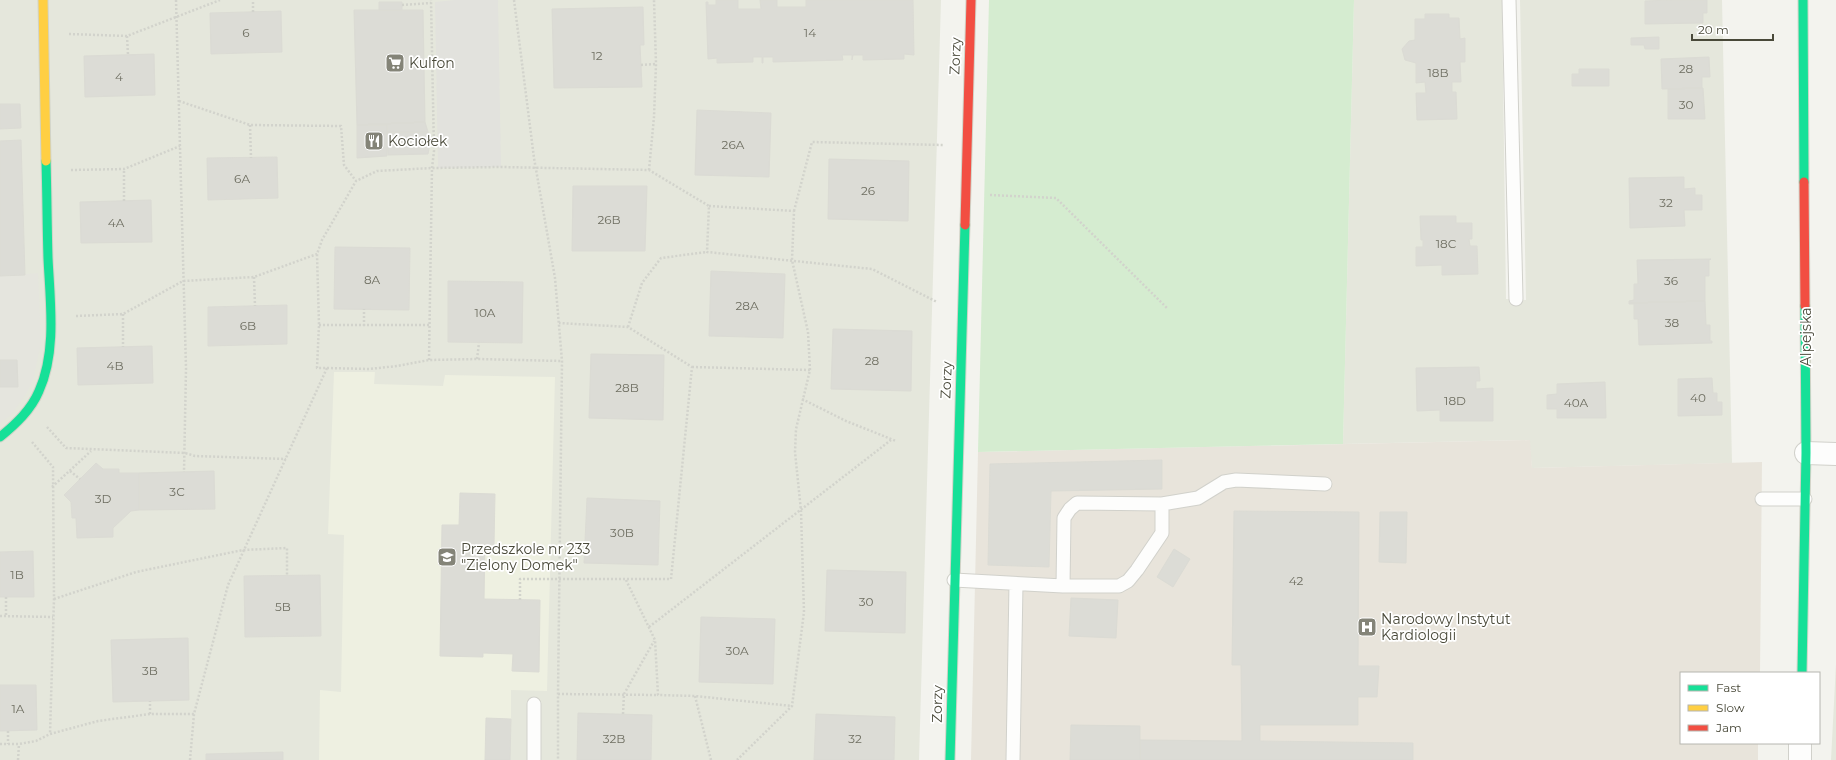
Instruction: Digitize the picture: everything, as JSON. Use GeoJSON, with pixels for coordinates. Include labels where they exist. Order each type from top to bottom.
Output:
{"type":"FeatureCollection","features":[{"type":"Feature","properties":{"kind":"street"},"geometry":{"type":"LineString","coordinates":[[0,437],[15,426],[32,407],[43,382],[47,362],[49,311],[43,0]]}},
{"type":"Feature","properties":{"kind":"street","name":"Zorzy"},"geometry":{"type":"LineString","coordinates":[[950,760],[971,0]]}},
{"type":"Feature","properties":{"kind":"street","name":"Alpejska"},"geometry":{"type":"LineString","coordinates":[[1802,672],[1806,453],[1803,0]]}},
{"type":"Feature","properties":{"kind":"street"},"geometry":{"type":"LineString","coordinates":[[1806,453],[1836,454]]}},
{"type":"Feature","properties":{"kind":"street"},"geometry":{"type":"LineString","coordinates":[[1800,744],[1800,760]]}},
{"type":"Feature","properties":{"kind":"lane"},"geometry":{"type":"LineString","coordinates":[[1509,0],[1516,299]]}},
{"type":"Feature","properties":{"kind":"lane"},"geometry":{"type":"LineString","coordinates":[[1063,586],[1064,518],[1070,509],[1077,503],[1162,504],[1198,498],[1219,485],[1236,480],[1324,484]]}},
{"type":"Feature","properties":{"kind":"lane"},"geometry":{"type":"LineString","coordinates":[[1762,499],[1805,499]]}},
{"type":"Feature","properties":{"kind":"lane"},"geometry":{"type":"LineString","coordinates":[[954,580],[1063,586],[1119,586],[1128,581],[1151,551],[1162,533],[1162,504]]}},
{"type":"Feature","properties":{"kind":"lane"},"geometry":{"type":"LineString","coordinates":[[1012,760],[1016,584]]}},
{"type":"Feature","properties":{"kind":"lane"},"geometry":{"type":"LineString","coordinates":[[534,704],[534,760]]}},
{"type":"Feature","properties":{"kind":"path"},"geometry":{"type":"LineString","coordinates":[[176,0],[186,368],[184,472]]}},
{"type":"Feature","properties":{"kind":"path"},"geometry":{"type":"LineString","coordinates":[[62,34],[127,36],[220,0]]}},
{"type":"Feature","properties":{"kind":"path"},"geometry":{"type":"LineString","coordinates":[[253,0],[253,12]]}},
{"type":"Feature","properties":{"kind":"path"},"geometry":{"type":"LineString","coordinates":[[514,0],[536,168],[555,278],[562,361],[558,760]]}},
{"type":"Feature","properties":{"kind":"path"},"geometry":{"type":"LineString","coordinates":[[649,170],[654,117],[656,64],[654,0]]}},
{"type":"Feature","properties":{"kind":"path"},"geometry":{"type":"LineString","coordinates":[[402,5],[431,2],[434,151],[432,168],[429,360]]}},
{"type":"Feature","properties":{"kind":"path"},"geometry":{"type":"LineString","coordinates":[[127,36],[128,55]]}},
{"type":"Feature","properties":{"kind":"path"},"geometry":{"type":"LineString","coordinates":[[641,65],[656,64]]}},
{"type":"Feature","properties":{"kind":"path"},"geometry":{"type":"LineString","coordinates":[[179,101],[250,125],[341,126],[344,165],[356,181]]}},
{"type":"Feature","properties":{"kind":"path"},"geometry":{"type":"LineString","coordinates":[[250,125],[251,158]]}},
{"type":"Feature","properties":{"kind":"path"},"geometry":{"type":"LineString","coordinates":[[737,760],[792,706],[804,612],[801,511],[795,452],[796,429],[810,370],[808,332],[792,260],[794,211],[812,142],[967,146]]}},
{"type":"Feature","properties":{"kind":"path"},"geometry":{"type":"LineString","coordinates":[[66,170],[124,169],[180,146]]}},
{"type":"Feature","properties":{"kind":"path"},"geometry":{"type":"LineString","coordinates":[[562,361],[477,359],[429,360],[369,369],[317,368],[319,325],[317,254],[322,240],[356,181],[377,171],[432,168],[649,170],[709,206],[794,211]]}},
{"type":"Feature","properties":{"kind":"path"},"geometry":{"type":"LineString","coordinates":[[124,169],[124,201]]}},
{"type":"Feature","properties":{"kind":"path"},"geometry":{"type":"LineString","coordinates":[[966,193],[1056,198],[1168,309]]}},
{"type":"Feature","properties":{"kind":"path"},"geometry":{"type":"LineString","coordinates":[[707,252],[709,206]]}},
{"type":"Feature","properties":{"kind":"path"},"geometry":{"type":"LineString","coordinates":[[628,327],[642,284],[660,258],[707,252],[792,260],[872,270],[962,314]]}},
{"type":"Feature","properties":{"kind":"path"},"geometry":{"type":"LineString","coordinates":[[70,316],[123,314],[183,281],[254,277],[317,254]]}},
{"type":"Feature","properties":{"kind":"path"},"geometry":{"type":"LineString","coordinates":[[254,277],[255,306]]}},
{"type":"Feature","properties":{"kind":"path"},"geometry":{"type":"LineString","coordinates":[[364,309],[364,326]]}},
{"type":"Feature","properties":{"kind":"path"},"geometry":{"type":"LineString","coordinates":[[123,314],[123,347]]}},
{"type":"Feature","properties":{"kind":"path"},"geometry":{"type":"LineString","coordinates":[[558,322],[628,327],[692,367],[810,370]]}},
{"type":"Feature","properties":{"kind":"path"},"geometry":{"type":"LineString","coordinates":[[319,325],[430,325]]}},
{"type":"Feature","properties":{"kind":"path"},"geometry":{"type":"LineString","coordinates":[[477,359],[479,343]]}},
{"type":"Feature","properties":{"kind":"path"},"geometry":{"type":"LineString","coordinates":[[520,600],[520,580],[671,579],[692,367]]}},
{"type":"Feature","properties":{"kind":"path"},"geometry":{"type":"LineString","coordinates":[[190,760],[194,714],[228,585],[242,550],[286,459],[327,368]]}},
{"type":"Feature","properties":{"kind":"path"},"geometry":{"type":"LineString","coordinates":[[802,399],[896,441]]}},
{"type":"Feature","properties":{"kind":"path"},"geometry":{"type":"LineString","coordinates":[[46,427],[66,448],[184,453],[195,456],[286,459]]}},
{"type":"Feature","properties":{"kind":"path"},"geometry":{"type":"LineString","coordinates":[[649,627],[891,440]]}},
{"type":"Feature","properties":{"kind":"path"},"geometry":{"type":"LineString","coordinates":[[31,441],[53,467],[54,616],[50,734]]}},
{"type":"Feature","properties":{"kind":"path"},"geometry":{"type":"LineString","coordinates":[[52,488],[91,450]]}},
{"type":"Feature","properties":{"kind":"path"},"geometry":{"type":"LineString","coordinates":[[70,471],[80,479]]}},
{"type":"Feature","properties":{"kind":"path"},"geometry":{"type":"LineString","coordinates":[[54,599],[136,572],[242,550],[287,548],[287,576]]}},
{"type":"Feature","properties":{"kind":"path"},"geometry":{"type":"LineString","coordinates":[[626,580],[655,640],[658,695]]}},
{"type":"Feature","properties":{"kind":"path"},"geometry":{"type":"LineString","coordinates":[[6,597],[6,616]]}},
{"type":"Feature","properties":{"kind":"path"},"geometry":{"type":"LineString","coordinates":[[0,616],[54,616]]}},
{"type":"Feature","properties":{"kind":"path"},"geometry":{"type":"LineString","coordinates":[[623,714],[624,694],[655,640]]}},
{"type":"Feature","properties":{"kind":"path"},"geometry":{"type":"LineString","coordinates":[[558,694],[695,696],[792,706]]}},
{"type":"Feature","properties":{"kind":"path"},"geometry":{"type":"LineString","coordinates":[[695,696],[711,760]]}},
{"type":"Feature","properties":{"kind":"path"},"geometry":{"type":"LineString","coordinates":[[150,701],[150,714]]}},
{"type":"Feature","properties":{"kind":"path"},"geometry":{"type":"LineString","coordinates":[[0,744],[19,744],[36,741],[50,734],[98,721],[150,714],[194,714]]}},
{"type":"Feature","properties":{"kind":"path"},"geometry":{"type":"LineString","coordinates":[[8,731],[8,744]]}},
{"type":"Feature","properties":{"kind":"path"},"geometry":{"type":"LineString","coordinates":[[18,760],[19,744]]}},
{"type":"Feature","properties":{"kind":"shaded area"},"geometry":{"type":"Polygon","coordinates":[[[0,0],[941,0],[919,760],[0,760],[0,0]]]}},
{"type":"Feature","properties":{"kind":"shaded area"},"geometry":{"type":"Polygon","coordinates":[[[455,0],[498,0],[501,167],[438,168],[435,2],[455,0]]]}},
{"type":"Feature","properties":{"kind":"shaded area"},"geometry":{"type":"Polygon","coordinates":[[[1354,0],[1502,0],[1506,299],[1526,300],[1520,0],[1722,0],[1732,463],[1532,468],[1529,440],[1343,444],[1354,0]]]}},
{"type":"Feature","properties":{"kind":"shaded area"},"geometry":{"type":"Polygon","coordinates":[[[38,273],[41,343],[33,380],[26,394],[11,415],[0,423],[0,276],[38,273]]]}},
{"type":"Feature","properties":{"kind":"shaded area","name":"Przedszkole nr 233 \"Zielony Domek\""},"geometry":{"type":"Polygon","coordinates":[[[334,372],[375,372],[374,384],[443,386],[445,375],[555,377],[547,691],[511,690],[511,719],[487,718],[485,760],[319,760],[320,690],[341,692],[344,535],[328,534],[334,372]]]}},
{"type":"Feature","properties":{"kind":"shaded area","name":"Narodowy Instytut Kardiologii"},"geometry":{"type":"Polygon","coordinates":[[[1530,440],[1532,468],[1762,462],[1760,672],[1680,672],[1680,744],[1758,744],[1758,760],[971,760],[978,452],[1530,440]]]}},
{"type":"Feature","properties":{"kind":"shaded area"},"geometry":{"type":"Polygon","coordinates":[[[1836,664],[1836,760],[1831,760],[1836,664]]]}},
{"type":"Feature","properties":{"kind":"green space"},"geometry":{"type":"Polygon","coordinates":[[[989,0],[1354,0],[1343,444],[978,452],[989,0]]]}},
{"type":"Feature","properties":{"kind":"building"},"geometry":{"type":"Polygon","coordinates":[[[716,0],[738,0],[738,9],[761,9],[760,0],[777,0],[777,7],[806,7],[806,0],[913,0],[914,55],[904,54],[904,59],[863,60],[863,55],[853,55],[852,60],[852,55],[842,55],[843,60],[773,62],[773,57],[763,57],[763,63],[762,57],[753,57],[753,62],[717,63],[717,58],[708,59],[706,2],[708,2],[708,5],[716,5],[716,0]]]}},
{"type":"Feature","properties":{"kind":"building"},"geometry":{"type":"Polygon","coordinates":[[[1707,0],[1707,13],[1703,13],[1703,23],[1645,24],[1645,1],[1707,0]]]}},
{"type":"Feature","properties":{"kind":"building"},"geometry":{"type":"Polygon","coordinates":[[[379,2],[402,2],[402,10],[379,10],[379,2]]]}},
{"type":"Feature","properties":{"kind":"building"},"geometry":{"type":"Polygon","coordinates":[[[643,7],[644,45],[640,45],[642,87],[554,88],[552,9],[643,7]]]}},
{"type":"Feature","properties":{"kind":"building"},"geometry":{"type":"Polygon","coordinates":[[[354,10],[423,10],[425,122],[357,125],[354,10]]]}},
{"type":"Feature","properties":{"kind":"building"},"geometry":{"type":"Polygon","coordinates":[[[281,11],[282,52],[211,54],[210,13],[281,11]]]}},
{"type":"Feature","properties":{"kind":"building"},"geometry":{"type":"Polygon","coordinates":[[[1425,14],[1449,14],[1449,18],[1459,18],[1460,39],[1465,38],[1465,62],[1460,62],[1461,82],[1452,82],[1452,92],[1456,92],[1457,119],[1417,120],[1416,93],[1426,93],[1425,82],[1416,83],[1416,63],[1405,60],[1402,49],[1409,41],[1415,40],[1415,19],[1425,19],[1425,14]]]}},
{"type":"Feature","properties":{"kind":"building"},"geometry":{"type":"Polygon","coordinates":[[[1659,37],[1659,49],[1645,49],[1644,45],[1631,45],[1631,38],[1659,37]]]}},
{"type":"Feature","properties":{"kind":"building"},"geometry":{"type":"Polygon","coordinates":[[[154,54],[155,95],[85,97],[84,56],[154,54]]]}},
{"type":"Feature","properties":{"kind":"building"},"geometry":{"type":"Polygon","coordinates":[[[1709,57],[1710,77],[1702,77],[1702,88],[1662,89],[1661,59],[1709,57]]]}},
{"type":"Feature","properties":{"kind":"building"},"geometry":{"type":"Polygon","coordinates":[[[1579,69],[1609,69],[1609,86],[1572,86],[1572,74],[1579,74],[1579,69]]]}},
{"type":"Feature","properties":{"kind":"building"},"geometry":{"type":"Polygon","coordinates":[[[1703,88],[1705,119],[1668,119],[1668,89],[1703,88]]]}},
{"type":"Feature","properties":{"kind":"building"},"geometry":{"type":"Polygon","coordinates":[[[0,104],[20,104],[21,128],[0,129],[0,104]]]}},
{"type":"Feature","properties":{"kind":"building"},"geometry":{"type":"Polygon","coordinates":[[[697,110],[771,113],[769,177],[695,175],[697,110]]]}},
{"type":"Feature","properties":{"kind":"building"},"geometry":{"type":"Polygon","coordinates":[[[425,122],[428,132],[387,132],[387,125],[357,125],[425,122]]]}},
{"type":"Feature","properties":{"kind":"building"},"geometry":{"type":"Polygon","coordinates":[[[357,125],[387,125],[387,156],[357,158],[357,125]]]}},
{"type":"Feature","properties":{"kind":"building"},"geometry":{"type":"Polygon","coordinates":[[[387,132],[428,132],[430,144],[428,154],[388,155],[387,132]]]}},
{"type":"Feature","properties":{"kind":"building"},"geometry":{"type":"Polygon","coordinates":[[[21,140],[25,275],[0,276],[0,141],[21,140]]]}},
{"type":"Feature","properties":{"kind":"building"},"geometry":{"type":"Polygon","coordinates":[[[277,157],[278,198],[208,200],[207,158],[277,157]]]}},
{"type":"Feature","properties":{"kind":"building"},"geometry":{"type":"Polygon","coordinates":[[[829,159],[909,161],[908,221],[828,219],[829,159]]]}},
{"type":"Feature","properties":{"kind":"building"},"geometry":{"type":"Polygon","coordinates":[[[1684,177],[1684,189],[1695,188],[1695,195],[1702,195],[1702,210],[1684,210],[1685,226],[1630,228],[1629,178],[1684,177]]]}},
{"type":"Feature","properties":{"kind":"building"},"geometry":{"type":"Polygon","coordinates":[[[573,186],[647,186],[645,251],[572,251],[573,186]]]}},
{"type":"Feature","properties":{"kind":"building"},"geometry":{"type":"Polygon","coordinates":[[[151,200],[152,242],[81,243],[80,202],[151,200]]]}},
{"type":"Feature","properties":{"kind":"building"},"geometry":{"type":"Polygon","coordinates":[[[1420,216],[1456,216],[1456,223],[1472,223],[1472,239],[1469,239],[1470,246],[1477,246],[1478,274],[1442,275],[1442,265],[1416,266],[1416,247],[1423,247],[1423,240],[1421,240],[1420,216]]]}},
{"type":"Feature","properties":{"kind":"building"},"geometry":{"type":"Polygon","coordinates":[[[335,247],[410,248],[409,310],[334,309],[335,247]]]}},
{"type":"Feature","properties":{"kind":"building"},"geometry":{"type":"Polygon","coordinates":[[[1711,259],[1709,260],[1709,276],[1705,276],[1705,301],[1629,303],[1629,301],[1634,300],[1634,284],[1638,284],[1637,260],[1711,259]]]}},
{"type":"Feature","properties":{"kind":"building"},"geometry":{"type":"Polygon","coordinates":[[[711,271],[785,274],[783,338],[709,336],[711,271]]]}},
{"type":"Feature","properties":{"kind":"building"},"geometry":{"type":"Polygon","coordinates":[[[448,281],[523,282],[522,343],[448,342],[448,281]]]}},
{"type":"Feature","properties":{"kind":"building"},"geometry":{"type":"Polygon","coordinates":[[[1705,301],[1706,325],[1710,325],[1710,341],[1712,341],[1712,343],[1639,345],[1638,319],[1634,319],[1634,304],[1629,303],[1705,301]]]}},
{"type":"Feature","properties":{"kind":"building"},"geometry":{"type":"Polygon","coordinates":[[[287,305],[287,344],[208,346],[208,307],[287,305]]]}},
{"type":"Feature","properties":{"kind":"building"},"geometry":{"type":"Polygon","coordinates":[[[833,329],[912,331],[911,391],[831,389],[833,329]]]}},
{"type":"Feature","properties":{"kind":"building"},"geometry":{"type":"Polygon","coordinates":[[[152,346],[153,383],[78,385],[77,348],[152,346]]]}},
{"type":"Feature","properties":{"kind":"building"},"geometry":{"type":"Polygon","coordinates":[[[591,354],[664,355],[663,420],[589,418],[591,354]]]}},
{"type":"Feature","properties":{"kind":"building"},"geometry":{"type":"Polygon","coordinates":[[[0,360],[17,360],[18,387],[0,387],[0,360]]]}},
{"type":"Feature","properties":{"kind":"building"},"geometry":{"type":"Polygon","coordinates":[[[1479,367],[1480,381],[1476,381],[1476,389],[1493,388],[1493,421],[1440,421],[1440,410],[1417,411],[1416,368],[1479,367]]]}},
{"type":"Feature","properties":{"kind":"building"},"geometry":{"type":"Polygon","coordinates":[[[1712,378],[1713,393],[1717,393],[1717,402],[1722,402],[1722,415],[1678,416],[1678,379],[1712,378]]]}},
{"type":"Feature","properties":{"kind":"building"},"geometry":{"type":"Polygon","coordinates":[[[1605,382],[1606,418],[1557,418],[1557,409],[1547,409],[1547,395],[1557,394],[1557,384],[1605,382]]]}},
{"type":"Feature","properties":{"kind":"building"},"geometry":{"type":"Polygon","coordinates":[[[1162,460],[1162,489],[1051,491],[1049,567],[988,565],[990,464],[1162,460]]]}},
{"type":"Feature","properties":{"kind":"building"},"geometry":{"type":"Polygon","coordinates":[[[96,463],[103,469],[119,469],[119,473],[139,473],[139,510],[131,511],[113,528],[113,537],[77,538],[76,518],[72,518],[71,502],[64,495],[96,463]]]}},
{"type":"Feature","properties":{"kind":"building"},"geometry":{"type":"Polygon","coordinates":[[[214,471],[215,509],[139,510],[139,473],[214,471]]]}},
{"type":"Feature","properties":{"kind":"building"},"geometry":{"type":"Polygon","coordinates":[[[460,493],[495,494],[494,545],[485,544],[484,599],[540,600],[539,672],[512,671],[513,654],[483,653],[483,657],[440,656],[442,525],[459,525],[460,493]]]}},
{"type":"Feature","properties":{"kind":"building"},"geometry":{"type":"Polygon","coordinates":[[[587,498],[660,501],[658,565],[584,563],[587,498]]]}},
{"type":"Feature","properties":{"kind":"building"},"geometry":{"type":"Polygon","coordinates":[[[1234,511],[1359,512],[1358,666],[1379,666],[1377,697],[1358,697],[1358,725],[1260,725],[1260,741],[1413,743],[1413,760],[1140,760],[1140,740],[1242,741],[1241,665],[1232,665],[1234,511]]]}},
{"type":"Feature","properties":{"kind":"building"},"geometry":{"type":"Polygon","coordinates":[[[1380,512],[1407,512],[1406,563],[1379,562],[1380,512]]]}},
{"type":"Feature","properties":{"kind":"building"},"geometry":{"type":"Polygon","coordinates":[[[1174,549],[1190,559],[1173,587],[1157,577],[1174,549]]]}},
{"type":"Feature","properties":{"kind":"building"},"geometry":{"type":"Polygon","coordinates":[[[33,551],[34,597],[0,597],[0,552],[33,551]]]}},
{"type":"Feature","properties":{"kind":"building"},"geometry":{"type":"Polygon","coordinates":[[[827,570],[906,572],[905,633],[825,631],[827,570]]]}},
{"type":"Feature","properties":{"kind":"building"},"geometry":{"type":"Polygon","coordinates":[[[320,575],[321,636],[245,637],[244,576],[320,575]]]}},
{"type":"Feature","properties":{"kind":"building"},"geometry":{"type":"Polygon","coordinates":[[[1071,598],[1118,600],[1116,638],[1069,636],[1071,598]]]}},
{"type":"Feature","properties":{"kind":"building"},"geometry":{"type":"Polygon","coordinates":[[[701,617],[775,619],[773,684],[699,682],[701,617]]]}},
{"type":"Feature","properties":{"kind":"building"},"geometry":{"type":"Polygon","coordinates":[[[188,638],[189,700],[113,702],[111,640],[188,638]]]}},
{"type":"Feature","properties":{"kind":"building"},"geometry":{"type":"Polygon","coordinates":[[[0,685],[36,685],[37,730],[0,731],[0,685]]]}},
{"type":"Feature","properties":{"kind":"building"},"geometry":{"type":"Polygon","coordinates":[[[578,713],[652,715],[651,760],[577,760],[578,713]]]}},
{"type":"Feature","properties":{"kind":"building"},"geometry":{"type":"Polygon","coordinates":[[[816,714],[895,717],[894,760],[814,760],[816,714]]]}},
{"type":"Feature","properties":{"kind":"building"},"geometry":{"type":"Polygon","coordinates":[[[486,718],[511,719],[510,760],[485,760],[486,718]]]}},
{"type":"Feature","properties":{"kind":"building"},"geometry":{"type":"Polygon","coordinates":[[[1071,725],[1140,726],[1140,760],[1070,760],[1071,725]]]}},
{"type":"Feature","properties":{"kind":"building"},"geometry":{"type":"Polygon","coordinates":[[[283,752],[283,760],[206,760],[206,754],[283,752]]]}},
{"type":"Feature","properties":{"kind":"traffic: fast"},"geometry":{"type":"LineString","coordinates":[[1803,0],[1804,182]]}},
{"type":"Feature","properties":{"kind":"traffic: fast"},"geometry":{"type":"LineString","coordinates":[[0,437],[17,422],[36,398],[45,376],[48,359],[51,308],[48,258],[46,161]]}},
{"type":"Feature","properties":{"kind":"traffic: fast"},"geometry":{"type":"LineString","coordinates":[[950,760],[965,225]]}},
{"type":"Feature","properties":{"kind":"traffic: fast"},"geometry":{"type":"LineString","coordinates":[[1802,672],[1806,453],[1805,306]]}},
{"type":"Feature","properties":{"kind":"traffic: slow"},"geometry":{"type":"LineString","coordinates":[[43,0],[46,161]]}},
{"type":"Feature","properties":{"kind":"traffic: jam"},"geometry":{"type":"LineString","coordinates":[[965,225],[971,0]]}},
{"type":"Feature","properties":{"kind":"traffic: jam"},"geometry":{"type":"LineString","coordinates":[[1804,182],[1805,306]]}},
{"type":"Feature","properties":{"kind":"place","name":"Kulfon"},"geometry":{"type":"Point","coordinates":[395,63]}},
{"type":"Feature","properties":{"kind":"place","name":"Kociołek"},"geometry":{"type":"Point","coordinates":[374,141]}},
{"type":"Feature","properties":{"kind":"place","name":"Przedszkole nr 233 \"Zielony Domek\""},"geometry":{"type":"Point","coordinates":[447,557]}},
{"type":"Feature","properties":{"kind":"place","name":"Narodowy Instytut Kardiologii"},"geometry":{"type":"Point","coordinates":[1367,627]}}]}
